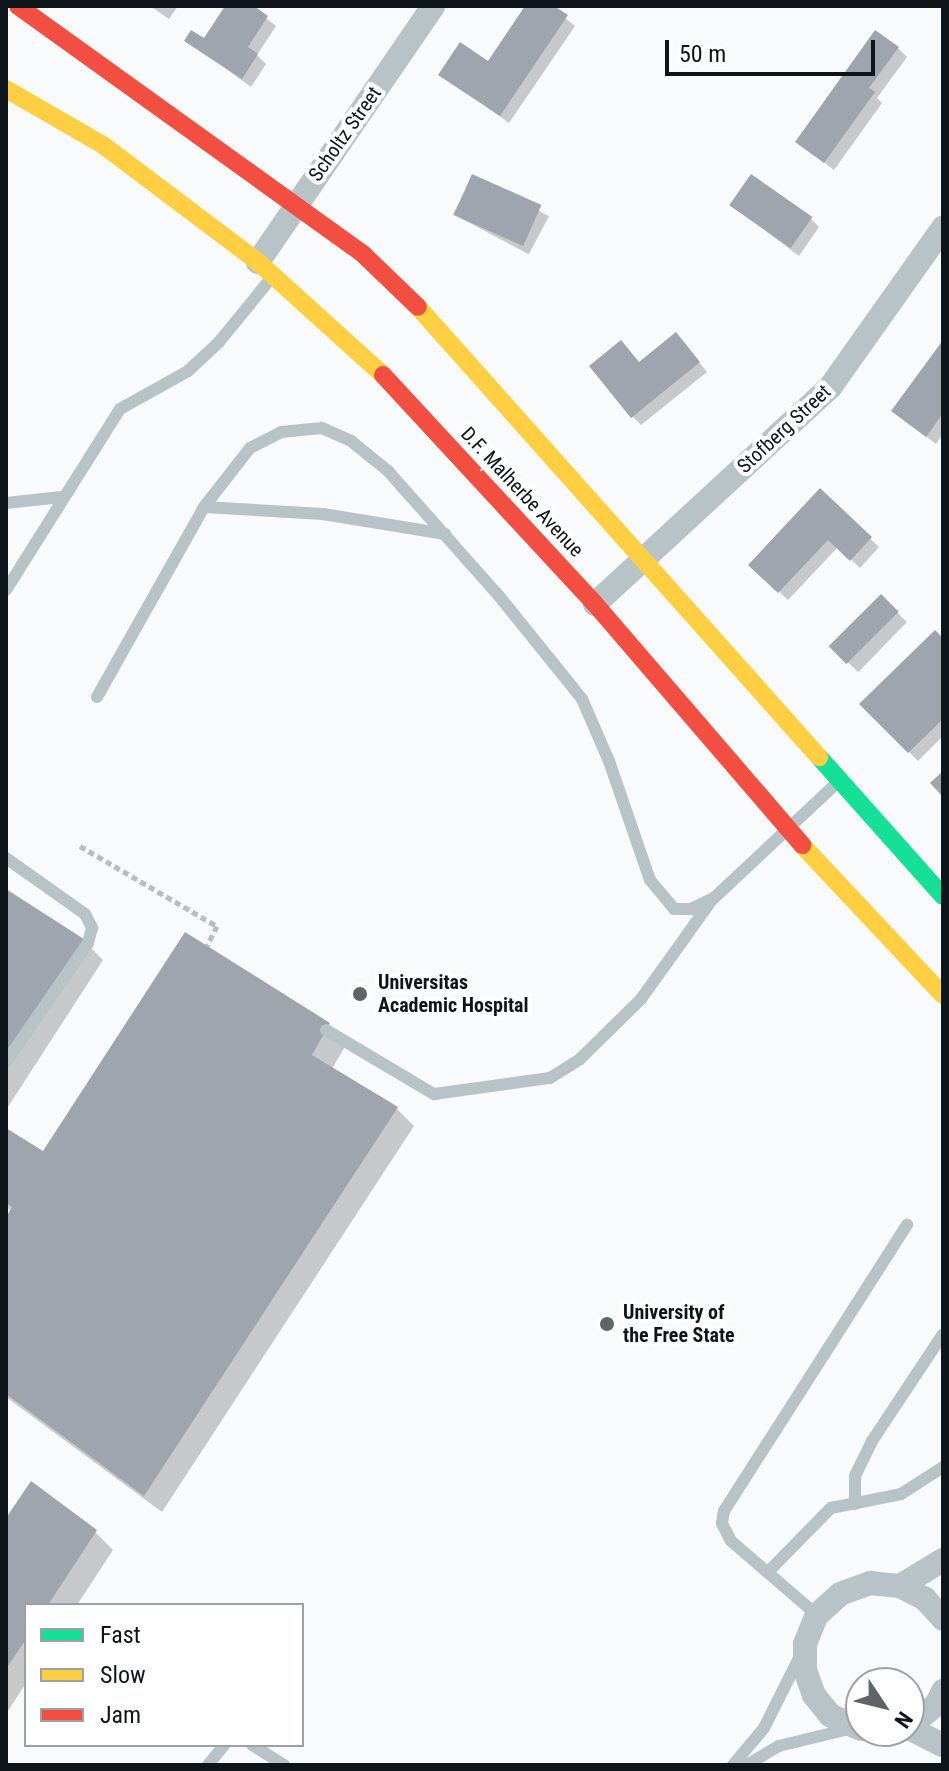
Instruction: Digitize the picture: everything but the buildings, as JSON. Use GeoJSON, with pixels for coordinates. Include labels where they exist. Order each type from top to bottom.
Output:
{"type":"FeatureCollection","features":[{"type":"Feature","properties":{"kind":"street"},"geometry":{"type":"LineString","coordinates":[[18,6],[298,203],[363,254],[428,317],[943,896]]}},
{"type":"Feature","properties":{"kind":"street","name":"Scholtz Street"},"geometry":{"type":"LineString","coordinates":[[266,268],[298,203],[433,6]]}},
{"type":"Feature","properties":{"kind":"street","name":"D.F. Malherbe Avenue"},"geometry":{"type":"LineString","coordinates":[[6,89],[103,145],[266,268],[376,367],[595,604],[787,829],[943,995]]}},
{"type":"Feature","properties":{"kind":"street","name":"Stofberg Street"},"geometry":{"type":"LineString","coordinates":[[595,604],[641,557],[831,386],[943,228]]}},
{"type":"Feature","properties":{"kind":"street"},"geometry":{"type":"LineString","coordinates":[[900,1586],[943,1560]]}},
{"type":"Feature","properties":{"kind":"street"},"geometry":{"type":"LineString","coordinates":[[845,1722],[830,1715],[814,1695],[805,1670],[805,1644],[817,1615],[840,1594],[870,1583],[900,1586],[925,1599],[943,1619]]}},
{"type":"Feature","properties":{"kind":"street"},"geometry":{"type":"LineString","coordinates":[[925,1714],[936,1705],[943,1691]]}},
{"type":"Feature","properties":{"kind":"street"},"geometry":{"type":"LineString","coordinates":[[925,1735],[943,1745]]}},
{"type":"Feature","properties":{"kind":"lane"},"geometry":{"type":"LineString","coordinates":[[6,590],[120,409],[188,371],[219,342],[266,268]]}},
{"type":"Feature","properties":{"kind":"lane"},"geometry":{"type":"LineString","coordinates":[[97,697],[204,507],[250,448],[281,432],[322,428],[351,441],[388,471],[445,534],[582,699],[614,774],[650,880],[663,900],[674,909],[691,909],[714,898]]}},
{"type":"Feature","properties":{"kind":"lane"},"geometry":{"type":"LineString","coordinates":[[6,503],[62,497]]}},
{"type":"Feature","properties":{"kind":"lane"},"geometry":{"type":"LineString","coordinates":[[204,507],[323,514],[445,534]]}},
{"type":"Feature","properties":{"kind":"lane"},"geometry":{"type":"LineString","coordinates":[[326,1030],[434,1094],[550,1078],[580,1059],[641,999],[714,898],[839,781]]}},
{"type":"Feature","properties":{"kind":"lane"},"geometry":{"type":"LineString","coordinates":[[6,858],[85,914],[92,928],[88,943],[6,1062]]}},
{"type":"Feature","properties":{"kind":"lane"},"geometry":{"type":"LineString","coordinates":[[817,1615],[731,1541],[724,1531],[724,1511],[907,1225]]}},
{"type":"Feature","properties":{"kind":"lane"},"geometry":{"type":"LineString","coordinates":[[855,1504],[855,1476],[872,1441],[943,1334]]}},
{"type":"Feature","properties":{"kind":"lane"},"geometry":{"type":"LineString","coordinates":[[768,1572],[831,1508],[901,1494],[943,1467]]}},
{"type":"Feature","properties":{"kind":"lane"},"geometry":{"type":"LineString","coordinates":[[733,1765],[764,1728],[805,1644]]}},
{"type":"Feature","properties":{"kind":"lane"},"geometry":{"type":"LineString","coordinates":[[747,1765],[779,1746],[845,1732]]}},
{"type":"Feature","properties":{"kind":"lane"},"geometry":{"type":"LineString","coordinates":[[208,1765],[222,1747]]}},
{"type":"Feature","properties":{"kind":"lane"},"geometry":{"type":"LineString","coordinates":[[255,1747],[284,1765]]}},
{"type":"Feature","properties":{"kind":"path"},"geometry":{"type":"LineString","coordinates":[[80,846],[217,926],[207,946]]}},
{"type":"Feature","properties":{"kind":"traffic: fast"},"geometry":{"type":"LineString","coordinates":[[819,757],[943,896]]}},
{"type":"Feature","properties":{"kind":"traffic: slow"},"geometry":{"type":"LineString","coordinates":[[6,89],[103,145],[258,262],[383,375]]}},
{"type":"Feature","properties":{"kind":"traffic: slow"},"geometry":{"type":"LineString","coordinates":[[418,307],[819,757]]}},
{"type":"Feature","properties":{"kind":"traffic: slow"},"geometry":{"type":"LineString","coordinates":[[802,845],[943,995]]}},
{"type":"Feature","properties":{"kind":"traffic: jam"},"geometry":{"type":"LineString","coordinates":[[18,6],[363,254],[418,307]]}},
{"type":"Feature","properties":{"kind":"traffic: jam"},"geometry":{"type":"LineString","coordinates":[[383,375],[595,604],[802,845]]}},
{"type":"Feature","properties":{"kind":"place","name":"Universitas Academic Hospital"},"geometry":{"type":"Point","coordinates":[360,994]}},
{"type":"Feature","properties":{"kind":"place","name":"University of the Free State"},"geometry":{"type":"Point","coordinates":[607,1324]}}]}
